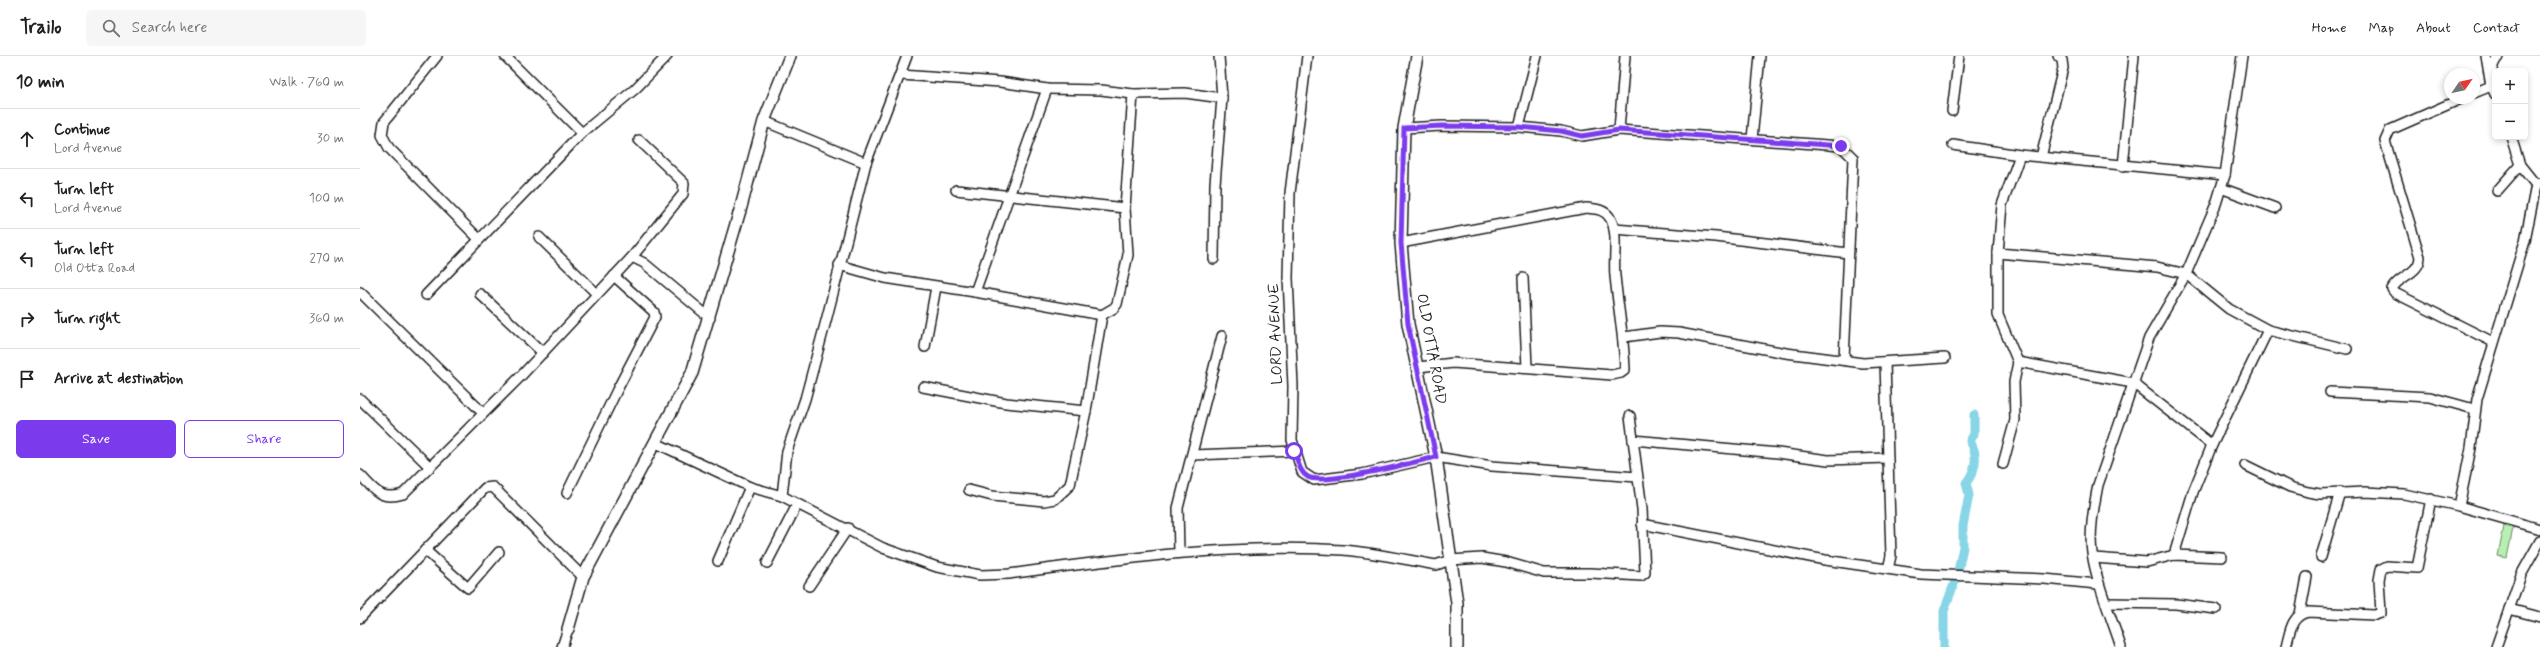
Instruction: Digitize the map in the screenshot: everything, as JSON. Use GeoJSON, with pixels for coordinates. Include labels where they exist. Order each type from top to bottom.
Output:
{"type":"FeatureCollection","features":[{"type":"Feature","properties":{"kind":"street"},"geometry":{"type":"LineString","coordinates":[[437,56],[384,122],[382,135],[389,148],[480,239]]}},
{"type":"Feature","properties":{"kind":"street"},"geometry":{"type":"LineString","coordinates":[[506,56],[582,132]]}},
{"type":"Feature","properties":{"kind":"street"},"geometry":{"type":"LineString","coordinates":[[426,295],[582,132],[636,89],[666,56]]}},
{"type":"Feature","properties":{"kind":"street"},"geometry":{"type":"LineString","coordinates":[[562,647],[583,577],[656,443],[692,373],[710,318],[764,120],[790,56]]}},
{"type":"Feature","properties":{"kind":"street"},"geometry":{"type":"LineString","coordinates":[[782,496],[787,451],[805,399],[866,163],[907,56]]}},
{"type":"Feature","properties":{"kind":"street"},"geometry":{"type":"LineString","coordinates":[[1214,259],[1215,184],[1222,98],[1219,56]]}},
{"type":"Feature","properties":{"kind":"street","name":"LORD AVENUE"},"geometry":{"type":"LineString","coordinates":[[1307,56],[1290,193],[1288,278],[1293,386],[1291,423],[1294,451],[1302,472],[1314,480],[1362,474],[1436,457]]}},
{"type":"Feature","properties":{"kind":"street","name":"OLD OTTA ROAD"},"geometry":{"type":"LineString","coordinates":[[1417,56],[1404,128],[1401,243],[1408,324],[1436,457],[1458,615],[1457,647]]}},
{"type":"Feature","properties":{"kind":"street"},"geometry":{"type":"LineString","coordinates":[[1519,127],[1537,56]]}},
{"type":"Feature","properties":{"kind":"street"},"geometry":{"type":"LineString","coordinates":[[1619,130],[1625,56]]}},
{"type":"Feature","properties":{"kind":"street"},"geometry":{"type":"LineString","coordinates":[[1752,139],[1760,56]]}},
{"type":"Feature","properties":{"kind":"street"},"geometry":{"type":"LineString","coordinates":[[1952,111],[1959,56]]}},
{"type":"Feature","properties":{"kind":"street"},"geometry":{"type":"LineString","coordinates":[[2041,157],[2063,68],[2062,60],[2058,56]]}},
{"type":"Feature","properties":{"kind":"street"},"geometry":{"type":"LineString","coordinates":[[2123,166],[2134,56]]}},
{"type":"Feature","properties":{"kind":"street"},"geometry":{"type":"LineString","coordinates":[[2121,647],[2098,584],[2094,558],[2093,522],[2098,485],[2149,338],[2186,274],[2221,188],[2225,175],[2242,56]]}},
{"type":"Feature","properties":{"kind":"street"},"geometry":{"type":"LineString","coordinates":[[2486,56],[2492,85]]}},
{"type":"Feature","properties":{"kind":"street"},"geometry":{"type":"LineString","coordinates":[[2494,68],[2494,61],[2499,56]]}},
{"type":"Feature","properties":{"kind":"street"},"geometry":{"type":"LineString","coordinates":[[900,76],[1000,82],[1047,89],[1101,90],[1133,94],[1185,93],[1222,98]]}},
{"type":"Feature","properties":{"kind":"street"},"geometry":{"type":"LineString","coordinates":[[975,292],[1010,197],[1047,89]]}},
{"type":"Feature","properties":{"kind":"street"},"geometry":{"type":"LineString","coordinates":[[2480,92],[2492,90]]}},
{"type":"Feature","properties":{"kind":"street"},"geometry":{"type":"LineString","coordinates":[[839,265],[885,278],[936,288],[975,292],[1102,315],[1114,308],[1117,304],[1128,255],[1125,208],[1133,94]]}},
{"type":"Feature","properties":{"kind":"street"},"geometry":{"type":"LineString","coordinates":[[2449,104],[2390,130],[2386,134],[2385,141],[2420,257],[2420,263],[2415,270],[2392,289],[2395,293],[2493,342]]}},
{"type":"Feature","properties":{"kind":"street"},"geometry":{"type":"LineString","coordinates":[[764,120],[866,163]]}},
{"type":"Feature","properties":{"kind":"street"},"geometry":{"type":"LineString","coordinates":[[1404,128],[1442,126],[1519,127],[1561,131],[1582,136],[1619,130],[1841,146],[1848,151],[1853,158],[1844,360]]}},
{"type":"Feature","properties":{"kind":"street"},"geometry":{"type":"LineString","coordinates":[[360,475],[382,496],[392,498],[403,494],[542,353],[632,257],[683,194],[685,188],[684,183],[640,140]]}},
{"type":"Feature","properties":{"kind":"street"},"geometry":{"type":"LineString","coordinates":[[2459,506],[2471,448],[2474,409],[2493,342],[2525,241],[2538,184],[2520,165],[2512,140]]}},
{"type":"Feature","properties":{"kind":"street"},"geometry":{"type":"LineString","coordinates":[[1952,145],[2020,155],[2225,175]]}},
{"type":"Feature","properties":{"kind":"street"},"geometry":{"type":"LineString","coordinates":[[2003,464],[2015,420],[2014,382],[2018,362],[1998,315],[1998,253],[2002,205],[2020,155]]}},
{"type":"Feature","properties":{"kind":"street"},"geometry":{"type":"LineString","coordinates":[[2497,190],[2520,165]]}},
{"type":"Feature","properties":{"kind":"street"},"geometry":{"type":"LineString","coordinates":[[2221,188],[2275,208]]}},
{"type":"Feature","properties":{"kind":"street"},"geometry":{"type":"LineString","coordinates":[[956,190],[1010,197],[1125,208]]}},
{"type":"Feature","properties":{"kind":"street"},"geometry":{"type":"LineString","coordinates":[[1401,243],[1586,208],[1601,210],[1610,217],[1614,229],[1614,275],[1624,337],[1625,370],[1621,373],[1612,375],[1527,367],[1453,363],[1418,367]]}},
{"type":"Feature","properties":{"kind":"street"},"geometry":{"type":"LineString","coordinates":[[1614,229],[1724,238],[1848,253]]}},
{"type":"Feature","properties":{"kind":"street"},"geometry":{"type":"LineString","coordinates":[[539,238],[597,294]]}},
{"type":"Feature","properties":{"kind":"street"},"geometry":{"type":"LineString","coordinates":[[1998,253],[2157,267],[2186,274],[2229,309],[2268,330],[2347,349]]}},
{"type":"Feature","properties":{"kind":"street"},"geometry":{"type":"LineString","coordinates":[[632,257],[644,263],[710,318]]}},
{"type":"Feature","properties":{"kind":"street"},"geometry":{"type":"LineString","coordinates":[[567,493],[616,390],[656,317],[654,312],[614,276]]}},
{"type":"Feature","properties":{"kind":"street"},"geometry":{"type":"LineString","coordinates":[[1523,278],[1527,367]]}},
{"type":"Feature","properties":{"kind":"street"},"geometry":{"type":"LineString","coordinates":[[925,347],[936,288]]}},
{"type":"Feature","properties":{"kind":"street"},"geometry":{"type":"LineString","coordinates":[[360,292],[483,414]]}},
{"type":"Feature","properties":{"kind":"street"},"geometry":{"type":"LineString","coordinates":[[480,294],[542,353]]}},
{"type":"Feature","properties":{"kind":"street"},"geometry":{"type":"LineString","coordinates":[[970,490],[992,496],[1044,501],[1055,499],[1070,485],[1086,411],[1102,315]]}},
{"type":"Feature","properties":{"kind":"street"},"geometry":{"type":"LineString","coordinates":[[2174,555],[2193,492],[2212,445],[2268,330]]}},
{"type":"Feature","properties":{"kind":"street"},"geometry":{"type":"LineString","coordinates":[[1624,337],[1660,332],[1679,333],[1786,353],[1863,363],[1944,358]]}},
{"type":"Feature","properties":{"kind":"street"},"geometry":{"type":"LineString","coordinates":[[1179,552],[1178,508],[1193,455],[1222,336]]}},
{"type":"Feature","properties":{"kind":"street"},"geometry":{"type":"LineString","coordinates":[[1885,362],[1886,458],[1891,556],[1888,569]]}},
{"type":"Feature","properties":{"kind":"street"},"geometry":{"type":"LineString","coordinates":[[2018,362],[2133,384],[2212,445]]}},
{"type":"Feature","properties":{"kind":"street"},"geometry":{"type":"LineString","coordinates":[[923,388],[1006,403],[1086,411]]}},
{"type":"Feature","properties":{"kind":"street"},"geometry":{"type":"LineString","coordinates":[[2330,392],[2430,397],[2474,409]]}},
{"type":"Feature","properties":{"kind":"street"},"geometry":{"type":"LineString","coordinates":[[360,399],[430,467]]}},
{"type":"Feature","properties":{"kind":"street"},"geometry":{"type":"LineString","coordinates":[[656,443],[750,487],[782,496],[797,505],[848,528],[883,548],[937,567],[980,576],[1009,574],[1179,552],[1302,548],[1346,550],[1436,565],[1450,560],[1490,559],[1544,573],[1591,573],[1641,576],[1645,573],[1642,524],[1630,416]]}},
{"type":"Feature","properties":{"kind":"street"},"geometry":{"type":"LineString","coordinates":[[1633,440],[1770,452],[1828,460],[1886,458]]}},
{"type":"Feature","properties":{"kind":"street"},"geometry":{"type":"LineString","coordinates":[[1193,455],[1294,451]]}},
{"type":"Feature","properties":{"kind":"street"},"geometry":{"type":"LineString","coordinates":[[1436,457],[1492,466],[1637,477]]}},
{"type":"Feature","properties":{"kind":"street"},"geometry":{"type":"LineString","coordinates":[[2245,465],[2290,488],[2320,494],[2340,492],[2404,494],[2459,506],[2540,529]]}},
{"type":"Feature","properties":{"kind":"street"},"geometry":{"type":"LineString","coordinates":[[360,618],[485,488],[493,487],[583,577]]}},
{"type":"Feature","properties":{"kind":"street"},"geometry":{"type":"LineString","coordinates":[[718,561],[750,487]]}},
{"type":"Feature","properties":{"kind":"street"},"geometry":{"type":"LineString","coordinates":[[2321,557],[2340,492]]}},
{"type":"Feature","properties":{"kind":"street"},"geometry":{"type":"LineString","coordinates":[[2300,614],[2348,612],[2375,615],[2381,613],[2379,580],[2381,569],[2387,566],[2415,569],[2418,567],[2431,499]]}},
{"type":"Feature","properties":{"kind":"street"},"geometry":{"type":"LineString","coordinates":[[767,563],[797,505]]}},
{"type":"Feature","properties":{"kind":"street"},"geometry":{"type":"LineString","coordinates":[[1642,524],[1721,541],[1921,574],[2044,579],[2098,584]]}},
{"type":"Feature","properties":{"kind":"street"},"geometry":{"type":"LineString","coordinates":[[809,586],[848,528]]}},
{"type":"Feature","properties":{"kind":"street"},"geometry":{"type":"LineString","coordinates":[[2496,647],[2521,575],[2540,541]]}},
{"type":"Feature","properties":{"kind":"street"},"geometry":{"type":"LineString","coordinates":[[425,550],[468,588],[499,552]]}},
{"type":"Feature","properties":{"kind":"street"},"geometry":{"type":"LineString","coordinates":[[2094,558],[2147,562],[2174,555],[2222,557]]}},
{"type":"Feature","properties":{"kind":"street"},"geometry":{"type":"LineString","coordinates":[[2286,647],[2294,620],[2300,614],[2307,577]]}},
{"type":"Feature","properties":{"kind":"street"},"geometry":{"type":"LineString","coordinates":[[2106,603],[2176,604],[2216,608]]}},
{"type":"Feature","properties":{"kind":"street"},"geometry":{"type":"LineString","coordinates":[[2509,609],[2540,617]]}},
{"type":"Feature","properties":{"kind":"green space"},"geometry":{"type":"Polygon","coordinates":[[[2504,526],[2513,528],[2507,558],[2498,556],[2504,526]]]}},
{"type":"Feature","properties":{"kind":"waterway"},"geometry":{"type":"LineString","coordinates":[[1944,647],[1944,611],[1957,576],[1963,547],[1963,526],[1969,495],[1966,483],[1972,473],[1975,463],[1975,452],[1970,441],[1974,434],[1974,415]]}},
{"type":"Feature","properties":{"kind":"route"},"geometry":{"type":"LineString","coordinates":[[1294,451],[1302,472],[1307,477],[1314,480],[1362,474],[1436,457],[1408,324],[1401,243],[1404,128],[1442,126],[1519,127],[1561,131],[1582,136],[1619,130],[1841,146]]}}]}
